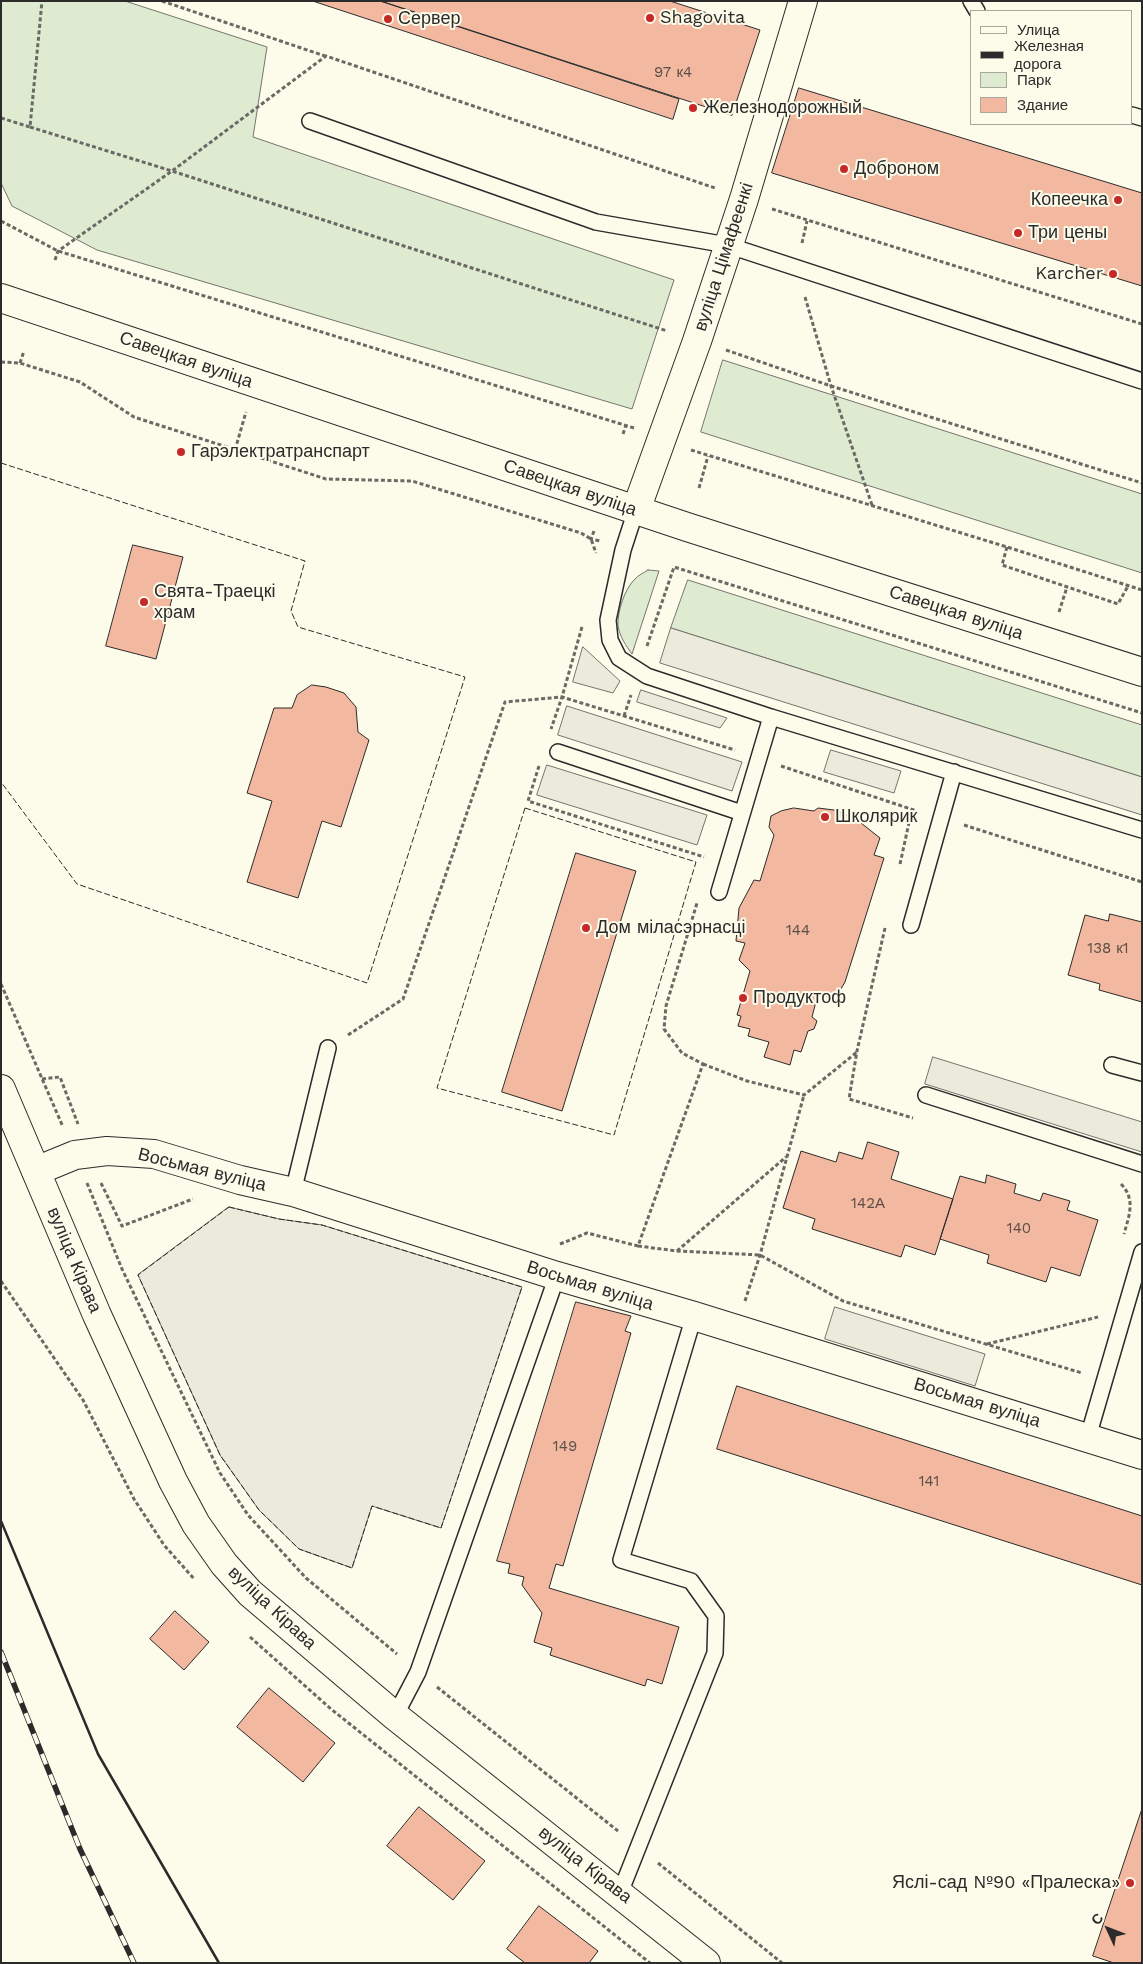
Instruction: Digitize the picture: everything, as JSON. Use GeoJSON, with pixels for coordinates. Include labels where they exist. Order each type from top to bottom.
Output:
{"type":"FeatureCollection","features":[{"type":"Feature","properties":{"kind":"main road","name":"вуліца Цімафеенкі"},"geometry":{"type":"LineString","coordinates":[[636,510],[697,340],[744,199],[803,1]]}},
{"type":"Feature","properties":{"kind":"main road","name":"Савецкая вуліца"},"geometry":{"type":"LineString","coordinates":[[1,298],[636,510],[1142,672]]}},
{"type":"Feature","properties":{"kind":"main road","name":"вуліца Кірава"},"geometry":{"type":"LineString","coordinates":[[1,1089],[173,1481],[196,1524],[224,1564],[250,1592],[395,1716],[706,1963]]}},
{"type":"Feature","properties":{"kind":"main road","name":"Восьмая вуліца"},"geometry":{"type":"LineString","coordinates":[[36,1171],[75,1155],[107,1150],[154,1154],[240,1180],[293,1192],[557,1276],[694,1316],[1142,1455]]}},
{"type":"Feature","properties":{"kind":"lane"},"geometry":{"type":"LineString","coordinates":[[310,121],[596,222],[728,245],[1142,381]]}},
{"type":"Feature","properties":{"kind":"lane"},"geometry":{"type":"LineString","coordinates":[[636,510],[623,550],[608,620],[610,640],[619,658],[638,671],[771,717],[1142,830]]}},
{"type":"Feature","properties":{"kind":"lane"},"geometry":{"type":"LineString","coordinates":[[718,892],[771,717]]}},
{"type":"Feature","properties":{"kind":"lane"},"geometry":{"type":"LineString","coordinates":[[558,752],[742,812]]}},
{"type":"Feature","properties":{"kind":"lane"},"geometry":{"type":"LineString","coordinates":[[911,925],[954,772]]}},
{"type":"Feature","properties":{"kind":"lane"},"geometry":{"type":"LineString","coordinates":[[293,1192],[328,1048]]}},
{"type":"Feature","properties":{"kind":"lane"},"geometry":{"type":"LineString","coordinates":[[1112,1065],[1142,1073]]}},
{"type":"Feature","properties":{"kind":"lane"},"geometry":{"type":"LineString","coordinates":[[926,1095],[1142,1164]]}},
{"type":"Feature","properties":{"kind":"lane"},"geometry":{"type":"LineString","coordinates":[[1088,1437],[1142,1252]]}},
{"type":"Feature","properties":{"kind":"lane"},"geometry":{"type":"LineString","coordinates":[[395,1716],[418,1672],[557,1276]]}},
{"type":"Feature","properties":{"kind":"lane"},"geometry":{"type":"LineString","coordinates":[[620,1893],[715,1653],[716,1616],[691,1581],[621,1560],[694,1316]]}},
{"type":"Feature","properties":{"kind":"path"},"geometry":{"type":"LineString","coordinates":[[30,127],[42,1]]}},
{"type":"Feature","properties":{"kind":"path"},"geometry":{"type":"LineString","coordinates":[[162,1],[807,221],[1142,324]]}},
{"type":"Feature","properties":{"kind":"path"},"geometry":{"type":"LineString","coordinates":[[55,260],[58,251],[172,171],[326,56]]}},
{"type":"Feature","properties":{"kind":"path"},"geometry":{"type":"LineString","coordinates":[[1,118],[697,340],[831,386],[1142,483]]}},
{"type":"Feature","properties":{"kind":"path"},"geometry":{"type":"LineString","coordinates":[[1,221],[58,251],[626,425],[708,456],[1008,547],[1142,590]]}},
{"type":"Feature","properties":{"kind":"path"},"geometry":{"type":"LineString","coordinates":[[807,221],[796,267],[831,386],[872,506]]}},
{"type":"Feature","properties":{"kind":"path"},"geometry":{"type":"LineString","coordinates":[[20,363],[24,350]]}},
{"type":"Feature","properties":{"kind":"path"},"geometry":{"type":"LineString","coordinates":[[1,362],[20,363],[80,382],[134,417],[326,479]]}},
{"type":"Feature","properties":{"kind":"path"},"geometry":{"type":"LineString","coordinates":[[235,450],[254,383]]}},
{"type":"Feature","properties":{"kind":"path"},"geometry":{"type":"LineString","coordinates":[[623,434],[626,425]]}},
{"type":"Feature","properties":{"kind":"path"},"geometry":{"type":"LineString","coordinates":[[699,488],[708,456]]}},
{"type":"Feature","properties":{"kind":"path"},"geometry":{"type":"LineString","coordinates":[[591,539],[594,531]]}},
{"type":"Feature","properties":{"kind":"path"},"geometry":{"type":"LineString","coordinates":[[1008,547],[1002,565],[1118,604],[1128,586]]}},
{"type":"Feature","properties":{"kind":"path"},"geometry":{"type":"LineString","coordinates":[[624,716],[674,567],[1142,713]]}},
{"type":"Feature","properties":{"kind":"path"},"geometry":{"type":"LineString","coordinates":[[328,1048],[403,999],[505,702],[562,697]]}},
{"type":"Feature","properties":{"kind":"path"},"geometry":{"type":"LineString","coordinates":[[528,802],[710,859]]}},
{"type":"Feature","properties":{"kind":"path"},"geometry":{"type":"LineString","coordinates":[[899,867],[912,809]]}},
{"type":"Feature","properties":{"kind":"path"},"geometry":{"type":"LineString","coordinates":[[699,896],[666,1006],[664,1029],[682,1052],[703,1064],[747,1081],[804,1095]]}},
{"type":"Feature","properties":{"kind":"path"},"geometry":{"type":"LineString","coordinates":[[886,925],[857,1051],[849,1099],[915,1119]]}},
{"type":"Feature","properties":{"kind":"path"},"geometry":{"type":"LineString","coordinates":[[1,984],[122,1269],[220,1473],[248,1515],[306,1578],[418,1672],[782,1963]]}},
{"type":"Feature","properties":{"kind":"path"},"geometry":{"type":"LineString","coordinates":[[736,1329],[760,1255],[804,1095],[857,1051]]}},
{"type":"Feature","properties":{"kind":"path"},"geometry":{"type":"LineString","coordinates":[[638,1246],[703,1064]]}},
{"type":"Feature","properties":{"kind":"path"},"geometry":{"type":"LineString","coordinates":[[42,1080],[60,1078]]}},
{"type":"Feature","properties":{"kind":"path"},"geometry":{"type":"LineString","coordinates":[[677,1251],[787,1156]]}},
{"type":"Feature","properties":{"kind":"path"},"geometry":{"type":"LineString","coordinates":[[100,1180],[122,1226],[195,1198]]}},
{"type":"Feature","properties":{"kind":"path"},"geometry":{"type":"LineString","coordinates":[[1116,1180],[1127,1190],[1131,1201],[1124,1234]]}},
{"type":"Feature","properties":{"kind":"path"},"geometry":{"type":"LineString","coordinates":[[559,1244],[586,1233],[638,1246],[677,1251],[760,1255],[843,1301],[1083,1373]]}},
{"type":"Feature","properties":{"kind":"path"},"geometry":{"type":"LineString","coordinates":[[987,1344],[1100,1316],[1097,1326]]}},
{"type":"Feature","properties":{"kind":"green space"},"geometry":{"type":"Polygon","coordinates":[[[1,1],[125,1],[267,47],[253,137],[674,280],[632,409],[97,250],[12,206],[1,183],[1,1]]]}},
{"type":"Feature","properties":{"kind":"green space"},"geometry":{"type":"Polygon","coordinates":[[[723,360],[1142,494],[1142,573],[701,432],[723,360]]]}},
{"type":"Feature","properties":{"kind":"green space"},"geometry":{"type":"Polygon","coordinates":[[[648,570],[659,571],[632,654],[620,634],[618,626],[619,614],[622,601],[631,583],[648,570]]]}},
{"type":"Feature","properties":{"kind":"green space"},"geometry":{"type":"Polygon","coordinates":[[[688,580],[1142,725],[1142,777],[671,628],[688,580]]]}},
{"type":"Feature","properties":{"kind":"shaded area"},"geometry":{"type":"Polygon","coordinates":[[[671,628],[1142,777],[1142,815],[660,663],[671,628]]]}},
{"type":"Feature","properties":{"kind":"shaded area"},"geometry":{"type":"Polygon","coordinates":[[[583,647],[620,681],[613,693],[573,682],[583,647]]]}},
{"type":"Feature","properties":{"kind":"shaded area"},"geometry":{"type":"Polygon","coordinates":[[[641,690],[727,718],[720,728],[637,702],[641,690]]]}},
{"type":"Feature","properties":{"kind":"shaded area"},"geometry":{"type":"Polygon","coordinates":[[[567,706],[742,762],[732,791],[558,735],[567,706]]]}},
{"type":"Feature","properties":{"kind":"shaded area"},"geometry":{"type":"Polygon","coordinates":[[[831,750],[901,771],[894,793],[824,772],[831,750]]]}},
{"type":"Feature","properties":{"kind":"shaded area"},"geometry":{"type":"Polygon","coordinates":[[[547,765],[707,815],[697,845],[537,795],[547,765]]]}},
{"type":"Feature","properties":{"kind":"shaded area"},"geometry":{"type":"Polygon","coordinates":[[[933,1057],[1142,1122],[1142,1152],[925,1084],[933,1057]]]}},
{"type":"Feature","properties":{"kind":"shaded area"},"geometry":{"type":"Polygon","coordinates":[[[229,1207],[279,1219],[322,1225],[522,1287],[441,1528],[372,1506],[352,1568],[299,1549],[259,1510],[220,1455],[138,1275],[229,1207]]]}},
{"type":"Feature","properties":{"kind":"shaded area"},"geometry":{"type":"Polygon","coordinates":[[[835,1307],[985,1354],[975,1386],[825,1339],[835,1307]]]}},
{"type":"Feature","properties":{"kind":"building"},"geometry":{"type":"Polygon","coordinates":[[[313,1],[380,1],[679,99],[673,119],[313,1]]]}},
{"type":"Feature","properties":{"kind":"building"},"geometry":{"type":"Polygon","coordinates":[[[381,1],[670,1],[760,30],[732,115],[381,1]]]}},
{"type":"Feature","properties":{"kind":"building"},"geometry":{"type":"Polygon","coordinates":[[[799,88],[1142,193],[1142,286],[772,173],[799,88]]]}},
{"type":"Feature","properties":{"kind":"building","name":"Свята-Траецкі храм"},"geometry":{"type":"Polygon","coordinates":[[[133,545],[183,557],[156,659],[106,646],[133,545]]]}},
{"type":"Feature","properties":{"kind":"building"},"geometry":{"type":"Polygon","coordinates":[[[312,685],[344,693],[356,707],[358,732],[369,740],[341,827],[322,821],[298,898],[247,882],[272,801],[247,793],[274,708],[292,708],[297,695],[312,685]]]}},
{"type":"Feature","properties":{"kind":"building"},"geometry":{"type":"Polygon","coordinates":[[[794,808],[814,811],[818,808],[834,810],[856,819],[880,838],[874,855],[884,858],[845,982],[839,992],[830,997],[818,994],[812,1017],[817,1021],[814,1029],[808,1031],[801,1052],[794,1050],[790,1065],[764,1057],[769,1042],[748,1036],[750,1029],[738,1026],[741,1016],[737,1015],[750,971],[739,960],[745,943],[736,941],[739,908],[754,880],[760,881],[774,835],[769,827],[771,816],[794,808]]]}},
{"type":"Feature","properties":{"kind":"building","name":"Дом міласэрнасці"},"geometry":{"type":"Polygon","coordinates":[[[576,853],[636,871],[562,1111],[502,1092],[576,853]]]}},
{"type":"Feature","properties":{"kind":"building"},"geometry":{"type":"Polygon","coordinates":[[[1110,914],[1142,922],[1142,1002],[1099,990],[1100,984],[1068,975],[1085,915],[1108,921],[1110,914]]]}},
{"type":"Feature","properties":{"kind":"building"},"geometry":{"type":"Polygon","coordinates":[[[868,1142],[899,1152],[891,1179],[953,1199],[935,1255],[905,1245],[901,1257],[812,1229],[815,1219],[783,1208],[801,1151],[836,1162],[839,1152],[862,1159],[868,1142]]]}},
{"type":"Feature","properties":{"kind":"building"},"geometry":{"type":"Polygon","coordinates":[[[987,1175],[1016,1184],[1014,1193],[1040,1201],[1043,1193],[1070,1201],[1067,1210],[1098,1220],[1080,1276],[1051,1267],[1046,1282],[987,1263],[989,1255],[940,1239],[960,1176],[985,1183],[987,1175]]]}},
{"type":"Feature","properties":{"kind":"building"},"geometry":{"type":"Polygon","coordinates":[[[576,1302],[631,1316],[625,1331],[631,1333],[563,1566],[556,1564],[549,1588],[679,1627],[662,1684],[647,1679],[645,1686],[550,1655],[552,1648],[534,1642],[542,1613],[522,1585],[524,1577],[508,1573],[510,1564],[497,1561],[576,1302]]]}},
{"type":"Feature","properties":{"kind":"building"},"geometry":{"type":"Polygon","coordinates":[[[737,1386],[1142,1516],[1142,1585],[717,1449],[737,1386]]]}},
{"type":"Feature","properties":{"kind":"building"},"geometry":{"type":"Polygon","coordinates":[[[175,1611],[209,1642],[184,1670],[150,1639],[175,1611]]]}},
{"type":"Feature","properties":{"kind":"building"},"geometry":{"type":"Polygon","coordinates":[[[269,1688],[335,1743],[303,1782],[237,1727],[269,1688]]]}},
{"type":"Feature","properties":{"kind":"building"},"geometry":{"type":"Polygon","coordinates":[[[419,1807],[485,1861],[453,1900],[387,1846],[419,1807]]]}},
{"type":"Feature","properties":{"kind":"building","name":"Яслі-сад №90 «Пралеска»"},"geometry":{"type":"Polygon","coordinates":[[[1142,1809],[1142,1963],[1114,1963],[1093,1956],[1142,1809]]]}},
{"type":"Feature","properties":{"kind":"building"},"geometry":{"type":"Polygon","coordinates":[[[539,1906],[598,1951],[589,1963],[525,1963],[507,1949],[539,1906]]]}},
{"type":"Feature","properties":{"kind":"railway"},"geometry":{"type":"LineString","coordinates":[[1,1652],[80,1849],[134,1963]]}},
{"type":"Feature","properties":{"kind":"fence"},"geometry":{"type":"LineString","coordinates":[[1,463],[305,561],[291,611],[298,627],[465,677],[367,983],[77,884],[1,782]]}},
{"type":"Feature","properties":{"kind":"fence"},"geometry":{"type":"LineString","coordinates":[[525,808],[696,862],[614,1135],[437,1088],[525,808]]}},
{"type":"Feature","properties":{"kind":"fence"},"geometry":{"type":"LineString","coordinates":[[229,1207],[279,1219],[322,1225],[522,1287],[441,1528],[372,1506],[352,1568],[299,1549],[259,1510],[220,1455],[138,1275],[229,1207]]}},
{"type":"Feature","properties":{"kind":"wall"},"geometry":{"type":"LineString","coordinates":[[1,1521],[98,1754],[219,1963]]}},
{"type":"Feature","properties":{"kind":"place","name":"Shagovita"},"geometry":{"type":"Point","coordinates":[650,18]}},
{"type":"Feature","properties":{"kind":"place","name":"Сервер"},"geometry":{"type":"Point","coordinates":[388,19]}},
{"type":"Feature","properties":{"kind":"place","name":"Железнодорожный"},"geometry":{"type":"Point","coordinates":[693,108]}},
{"type":"Feature","properties":{"kind":"place","name":"Доброном"},"geometry":{"type":"Point","coordinates":[844,169]}},
{"type":"Feature","properties":{"kind":"place","name":"Копеечка"},"geometry":{"type":"Point","coordinates":[1118,200]}},
{"type":"Feature","properties":{"kind":"place","name":"Три цены"},"geometry":{"type":"Point","coordinates":[1018,233]}},
{"type":"Feature","properties":{"kind":"place","name":"Karcher"},"geometry":{"type":"Point","coordinates":[1113,274]}},
{"type":"Feature","properties":{"kind":"place","name":"Гарэлектратранспарт"},"geometry":{"type":"Point","coordinates":[181,452]}},
{"type":"Feature","properties":{"kind":"place","name":"Свята-Траецкі храм"},"geometry":{"type":"Point","coordinates":[144,602]}},
{"type":"Feature","properties":{"kind":"place","name":"Школярик"},"geometry":{"type":"Point","coordinates":[825,817]}},
{"type":"Feature","properties":{"kind":"place","name":"Дом міласэрнасці"},"geometry":{"type":"Point","coordinates":[586,928]}},
{"type":"Feature","properties":{"kind":"place","name":"Продуктоф"},"geometry":{"type":"Point","coordinates":[743,998]}},
{"type":"Feature","properties":{"kind":"place","name":"Яслі-сад №90 «Пралеска»"},"geometry":{"type":"Point","coordinates":[1130,1883]}}]}
